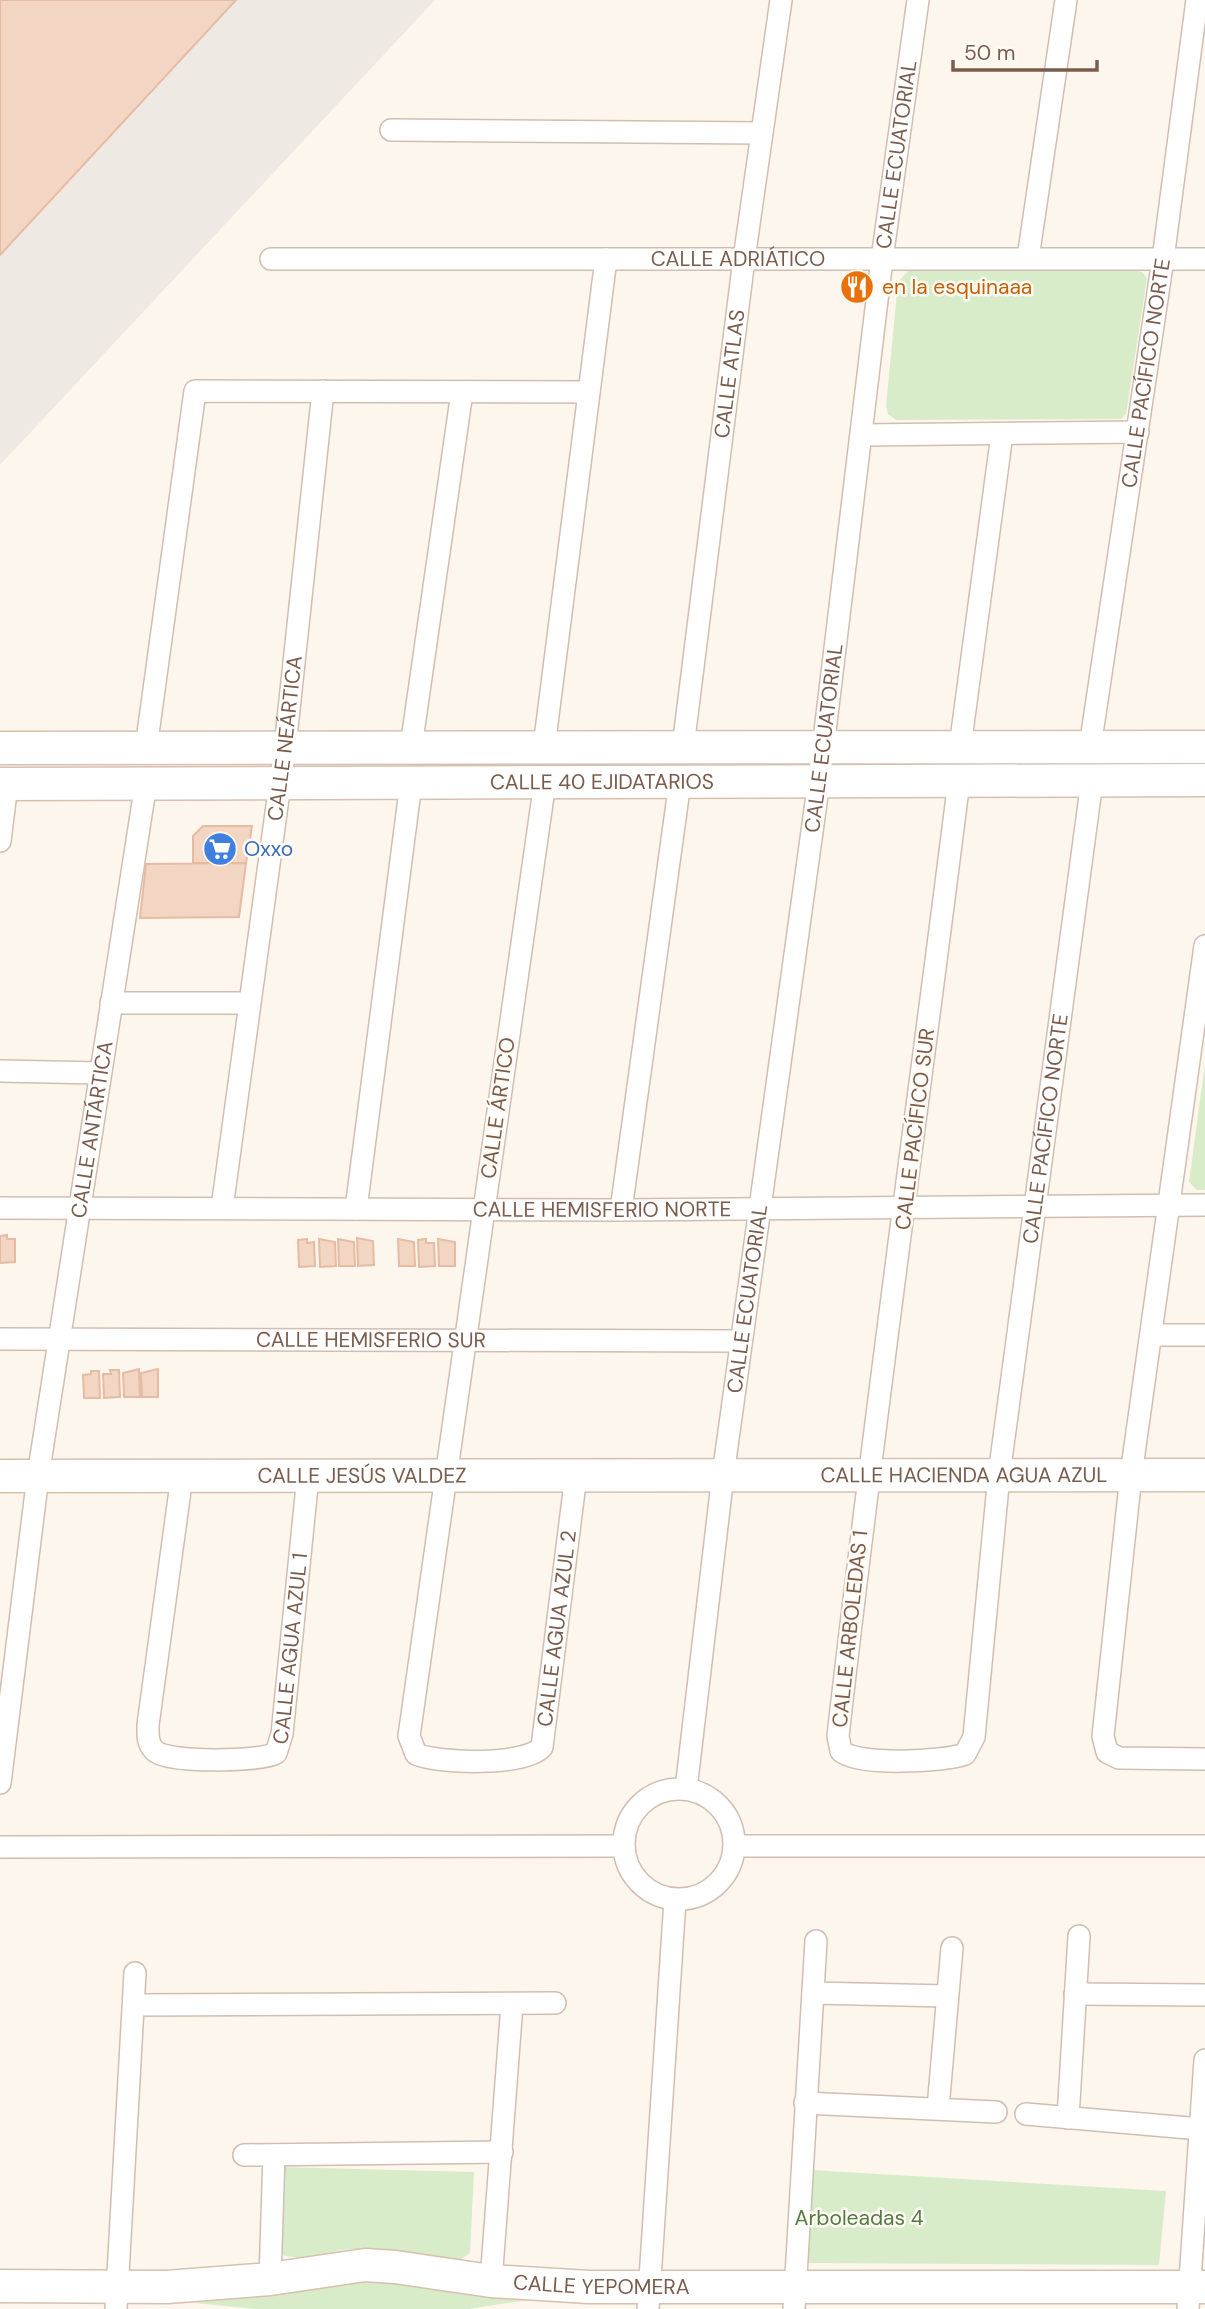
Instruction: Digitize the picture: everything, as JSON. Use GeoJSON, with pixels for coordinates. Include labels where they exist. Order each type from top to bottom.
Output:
{"type":"FeatureCollection","features":[{"type":"Feature","properties":{"kind":"main road","name":"CALLE 40 EJIDATARIOS"},"geometry":{"type":"LineString","coordinates":[[0,748],[1205,747]]}},
{"type":"Feature","properties":{"kind":"main road","name":"CALLE 40 EJIDATARIOS"},"geometry":{"type":"LineString","coordinates":[[4,784],[1205,780]]}},
{"type":"Feature","properties":{"kind":"main road","name":"CALLE HACIENDA AGUA AZUL"},"geometry":{"type":"LineString","coordinates":[[723,1475],[1205,1475]]}},
{"type":"Feature","properties":{"kind":"main road","name":"CALLE JESÚS VALDEZ"},"geometry":{"type":"LineString","coordinates":[[0,1476],[723,1475]]}},
{"type":"Feature","properties":{"kind":"main road","name":"CALLE YEPOMERA"},"geometry":{"type":"LineString","coordinates":[[0,2286],[116,2298],[167,2287],[270,2279],[365,2265],[649,2298],[1194,2294]]}},
{"type":"Feature","properties":{"kind":"street","name":"CALLE ATLAS"},"geometry":{"type":"LineString","coordinates":[[683,747],[744,259],[781,0]]}},
{"type":"Feature","properties":{"kind":"street","name":"CALLE ECUATORIAL"},"geometry":{"type":"LineString","coordinates":[[686,1789],[723,1475],[819,781],[882,258],[918,0]]}},
{"type":"Feature","properties":{"kind":"street"},"geometry":{"type":"LineString","coordinates":[[1028,258],[1066,0]]}},
{"type":"Feature","properties":{"kind":"street","name":"CALLE PACÍFICO NORTE"},"geometry":{"type":"LineString","coordinates":[[1090,747],[1138,432],[1198,0]]}},
{"type":"Feature","properties":{"kind":"street"},"geometry":{"type":"LineString","coordinates":[[391,130],[761,133]]}},
{"type":"Feature","properties":{"kind":"street","name":"CALLE ADRIÁTICO"},"geometry":{"type":"LineString","coordinates":[[271,259],[1205,258]]}},
{"type":"Feature","properties":{"kind":"street"},"geometry":{"type":"LineString","coordinates":[[544,747],[606,259]]}},
{"type":"Feature","properties":{"kind":"street"},"geometry":{"type":"LineString","coordinates":[[146,748],[195,391],[589,392]]}},
{"type":"Feature","properties":{"kind":"street","name":"CALLE NEÁRTICA"},"geometry":{"type":"LineString","coordinates":[[222,1208],[285,747],[324,391]]}},
{"type":"Feature","properties":{"kind":"street"},"geometry":{"type":"LineString","coordinates":[[411,747],[462,392]]}},
{"type":"Feature","properties":{"kind":"street"},"geometry":{"type":"LineString","coordinates":[[862,435],[1138,432]]}},
{"type":"Feature","properties":{"kind":"street"},"geometry":{"type":"LineString","coordinates":[[960,747],[1002,434]]}},
{"type":"Feature","properties":{"kind":"street","name":"CALLE PACÍFICO SUR"},"geometry":{"type":"LineString","coordinates":[[867,1475],[905,1208],[960,781]]}},
{"type":"Feature","properties":{"kind":"street","name":"CALLE PACÍFICO NORTE"},"geometry":{"type":"LineString","coordinates":[[999,1475],[1092,781]]}},
{"type":"Feature","properties":{"kind":"street","name":"CALLE ÁRTICO"},"geometry":{"type":"LineString","coordinates":[[446,1476],[545,782]]}},
{"type":"Feature","properties":{"kind":"street"},"geometry":{"type":"LineString","coordinates":[[621,1210],[680,782]]}},
{"type":"Feature","properties":{"kind":"street","name":"CALLE ANTÁRTICA"},"geometry":{"type":"LineString","coordinates":[[0,1783],[38,1476],[82,1208],[100,1073],[146,783]]}},
{"type":"Feature","properties":{"kind":"street"},"geometry":{"type":"LineString","coordinates":[[356,1209],[411,783]]}},
{"type":"Feature","properties":{"kind":"street"},"geometry":{"type":"LineString","coordinates":[[0,841],[4,784]]}},
{"type":"Feature","properties":{"kind":"street"},"geometry":{"type":"LineString","coordinates":[[1205,946],[1131,1475],[1104,1745],[1107,1752],[1119,1758],[1205,1759]]}},
{"type":"Feature","properties":{"kind":"street"},"geometry":{"type":"LineString","coordinates":[[111,1003],[248,1003]]}},
{"type":"Feature","properties":{"kind":"street"},"geometry":{"type":"LineString","coordinates":[[0,1072],[100,1073]]}},
{"type":"Feature","properties":{"kind":"street","name":"CALLE HEMISFERIO NORTE"},"geometry":{"type":"LineString","coordinates":[[0,1208],[621,1210],[1205,1205]]}},
{"type":"Feature","properties":{"kind":"street"},"geometry":{"type":"LineString","coordinates":[[1152,1335],[1205,1335]]}},
{"type":"Feature","properties":{"kind":"street","name":"CALLE HEMISFERIO SUR"},"geometry":{"type":"LineString","coordinates":[[0,1339],[466,1343],[741,1341]]}},
{"type":"Feature","properties":{"kind":"street","name":"CALLE AGUA AZUL 2"},"geometry":{"type":"LineString","coordinates":[[446,1476],[410,1736],[411,1746],[416,1754],[434,1759],[517,1759],[535,1755],[545,1740],[576,1475]]}},
{"type":"Feature","properties":{"kind":"street","name":"CALLE ARBOLEDAS 1"},"geometry":{"type":"LineString","coordinates":[[867,1475],[839,1743],[841,1751],[855,1758],[947,1760],[965,1754],[974,1737],[999,1475]]}},
{"type":"Feature","properties":{"kind":"street","name":"CALLE AGUA AZUL 1"},"geometry":{"type":"LineString","coordinates":[[182,1476],[148,1725],[150,1744],[153,1750],[168,1757],[257,1759],[276,1753],[282,1734],[308,1476]]}},
{"type":"Feature","properties":{"kind":"street"},"geometry":{"type":"LineString","coordinates":[[686,1789],[702,1793],[721,1808],[733,1829],[735,1846],[732,1863],[723,1879],[702,1894],[676,1899],[660,1896],[634,1876],[624,1846],[632,1816],[642,1803],[670,1790],[686,1789]]}},
{"type":"Feature","properties":{"kind":"street"},"geometry":{"type":"LineString","coordinates":[[0,1847],[624,1846]]}},
{"type":"Feature","properties":{"kind":"street"},"geometry":{"type":"LineString","coordinates":[[735,1846],[1205,1846]]}},
{"type":"Feature","properties":{"kind":"street"},"geometry":{"type":"LineString","coordinates":[[649,2298],[676,1899]]}},
{"type":"Feature","properties":{"kind":"street"},"geometry":{"type":"LineString","coordinates":[[1068,2118],[1079,1936]]}},
{"type":"Feature","properties":{"kind":"street"},"geometry":{"type":"LineString","coordinates":[[794,2298],[816,1941]]}},
{"type":"Feature","properties":{"kind":"street"},"geometry":{"type":"LineString","coordinates":[[938,2108],[952,1948]]}},
{"type":"Feature","properties":{"kind":"street"},"geometry":{"type":"LineString","coordinates":[[116,2298],[135,1973]]}},
{"type":"Feature","properties":{"kind":"street"},"geometry":{"type":"LineString","coordinates":[[813,1993],[947,1996]]}},
{"type":"Feature","properties":{"kind":"street"},"geometry":{"type":"LineString","coordinates":[[1075,1994],[1205,1996]]}},
{"type":"Feature","properties":{"kind":"street"},"geometry":{"type":"LineString","coordinates":[[134,2005],[555,2003]]}},
{"type":"Feature","properties":{"kind":"street"},"geometry":{"type":"LineString","coordinates":[[491,2281],[512,2004]]}},
{"type":"Feature","properties":{"kind":"street"},"geometry":{"type":"LineString","coordinates":[[1194,2294],[1205,2060]]}},
{"type":"Feature","properties":{"kind":"street"},"geometry":{"type":"LineString","coordinates":[[805,2103],[996,2112]]}},
{"type":"Feature","properties":{"kind":"street"},"geometry":{"type":"LineString","coordinates":[[1026,2114],[1201,2129]]}},
{"type":"Feature","properties":{"kind":"street"},"geometry":{"type":"LineString","coordinates":[[244,2155],[502,2152]]}},
{"type":"Feature","properties":{"kind":"street"},"geometry":{"type":"LineString","coordinates":[[270,2279],[274,2155]]}},
{"type":"Feature","properties":{"kind":"shaded area"},"geometry":{"type":"Polygon","coordinates":[[[0,0],[435,0],[0,465],[0,0]]]}},
{"type":"Feature","properties":{"kind":"green space"},"geometry":{"type":"Polygon","coordinates":[[[908,271],[1142,272],[1147,278],[1126,414],[1121,419],[896,420],[888,414],[886,406],[898,282],[908,271]]]}},
{"type":"Feature","properties":{"kind":"green space"},"geometry":{"type":"Polygon","coordinates":[[[1205,1064],[1205,1190],[1197,1190],[1189,1182],[1205,1064]]]}},
{"type":"Feature","properties":{"kind":"green space"},"geometry":{"type":"Polygon","coordinates":[[[279,2167],[474,2172],[470,2253],[457,2262],[379,2249],[353,2249],[305,2257],[277,2253],[279,2167]]]}},
{"type":"Feature","properties":{"kind":"green space","name":"Arboleadas 4"},"geometry":{"type":"Polygon","coordinates":[[[811,2170],[1166,2191],[1159,2265],[804,2263],[811,2170]]]}},
{"type":"Feature","properties":{"kind":"green space"},"geometry":{"type":"Polygon","coordinates":[[[352,2280],[546,2297],[469,2309],[256,2309],[194,2303],[352,2280]]]}},
{"type":"Feature","properties":{"kind":"building"},"geometry":{"type":"Polygon","coordinates":[[[0,0],[236,0],[0,255],[0,0]]]}},
{"type":"Feature","properties":{"kind":"building","name":"Oxxo"},"geometry":{"type":"Polygon","coordinates":[[[203,826],[252,826],[246,863],[193,863],[193,836],[203,826]]]}},
{"type":"Feature","properties":{"kind":"building"},"geometry":{"type":"Polygon","coordinates":[[[246,863],[239,917],[140,918],[146,864],[246,863]]]}},
{"type":"Feature","properties":{"kind":"building"},"geometry":{"type":"Polygon","coordinates":[[[7,1235],[7,1239],[15,1239],[15,1262],[0,1263],[0,1236],[7,1235]]]}},
{"type":"Feature","properties":{"kind":"building"},"geometry":{"type":"Polygon","coordinates":[[[357,1238],[373,1241],[374,1265],[358,1266],[357,1238]]]}},
{"type":"Feature","properties":{"kind":"building"},"geometry":{"type":"Polygon","coordinates":[[[307,1239],[307,1243],[314,1242],[315,1266],[299,1267],[298,1240],[307,1239]]]}},
{"type":"Feature","properties":{"kind":"building"},"geometry":{"type":"Polygon","coordinates":[[[319,1239],[335,1242],[336,1266],[320,1267],[319,1239]]]}},
{"type":"Feature","properties":{"kind":"building"},"geometry":{"type":"Polygon","coordinates":[[[338,1239],[354,1242],[355,1266],[339,1266],[338,1239]]]}},
{"type":"Feature","properties":{"kind":"building"},"geometry":{"type":"Polygon","coordinates":[[[398,1239],[414,1242],[415,1266],[399,1266],[398,1239]]]}},
{"type":"Feature","properties":{"kind":"building"},"geometry":{"type":"Polygon","coordinates":[[[426,1239],[426,1243],[434,1243],[435,1266],[419,1267],[418,1240],[426,1239]]]}},
{"type":"Feature","properties":{"kind":"building"},"geometry":{"type":"Polygon","coordinates":[[[438,1239],[455,1242],[455,1266],[439,1266],[438,1239]]]}},
{"type":"Feature","properties":{"kind":"building"},"geometry":{"type":"Polygon","coordinates":[[[139,1369],[140,1397],[124,1397],[123,1373],[139,1369]]]}},
{"type":"Feature","properties":{"kind":"building"},"geometry":{"type":"Polygon","coordinates":[[[158,1369],[158,1397],[142,1397],[141,1373],[158,1369]]]}},
{"type":"Feature","properties":{"kind":"building"},"geometry":{"type":"Polygon","coordinates":[[[110,1370],[119,1370],[120,1397],[104,1398],[103,1374],[111,1374],[110,1370]]]}},
{"type":"Feature","properties":{"kind":"building"},"geometry":{"type":"Polygon","coordinates":[[[91,1371],[99,1371],[100,1398],[84,1398],[83,1375],[91,1374],[91,1371]]]}},
{"type":"Feature","properties":{"kind":"place","name":"en la esquinaaa"},"geometry":{"type":"Point","coordinates":[857,287]}},
{"type":"Feature","properties":{"kind":"place","name":"Oxxo"},"geometry":{"type":"Point","coordinates":[220,849]}}]}
